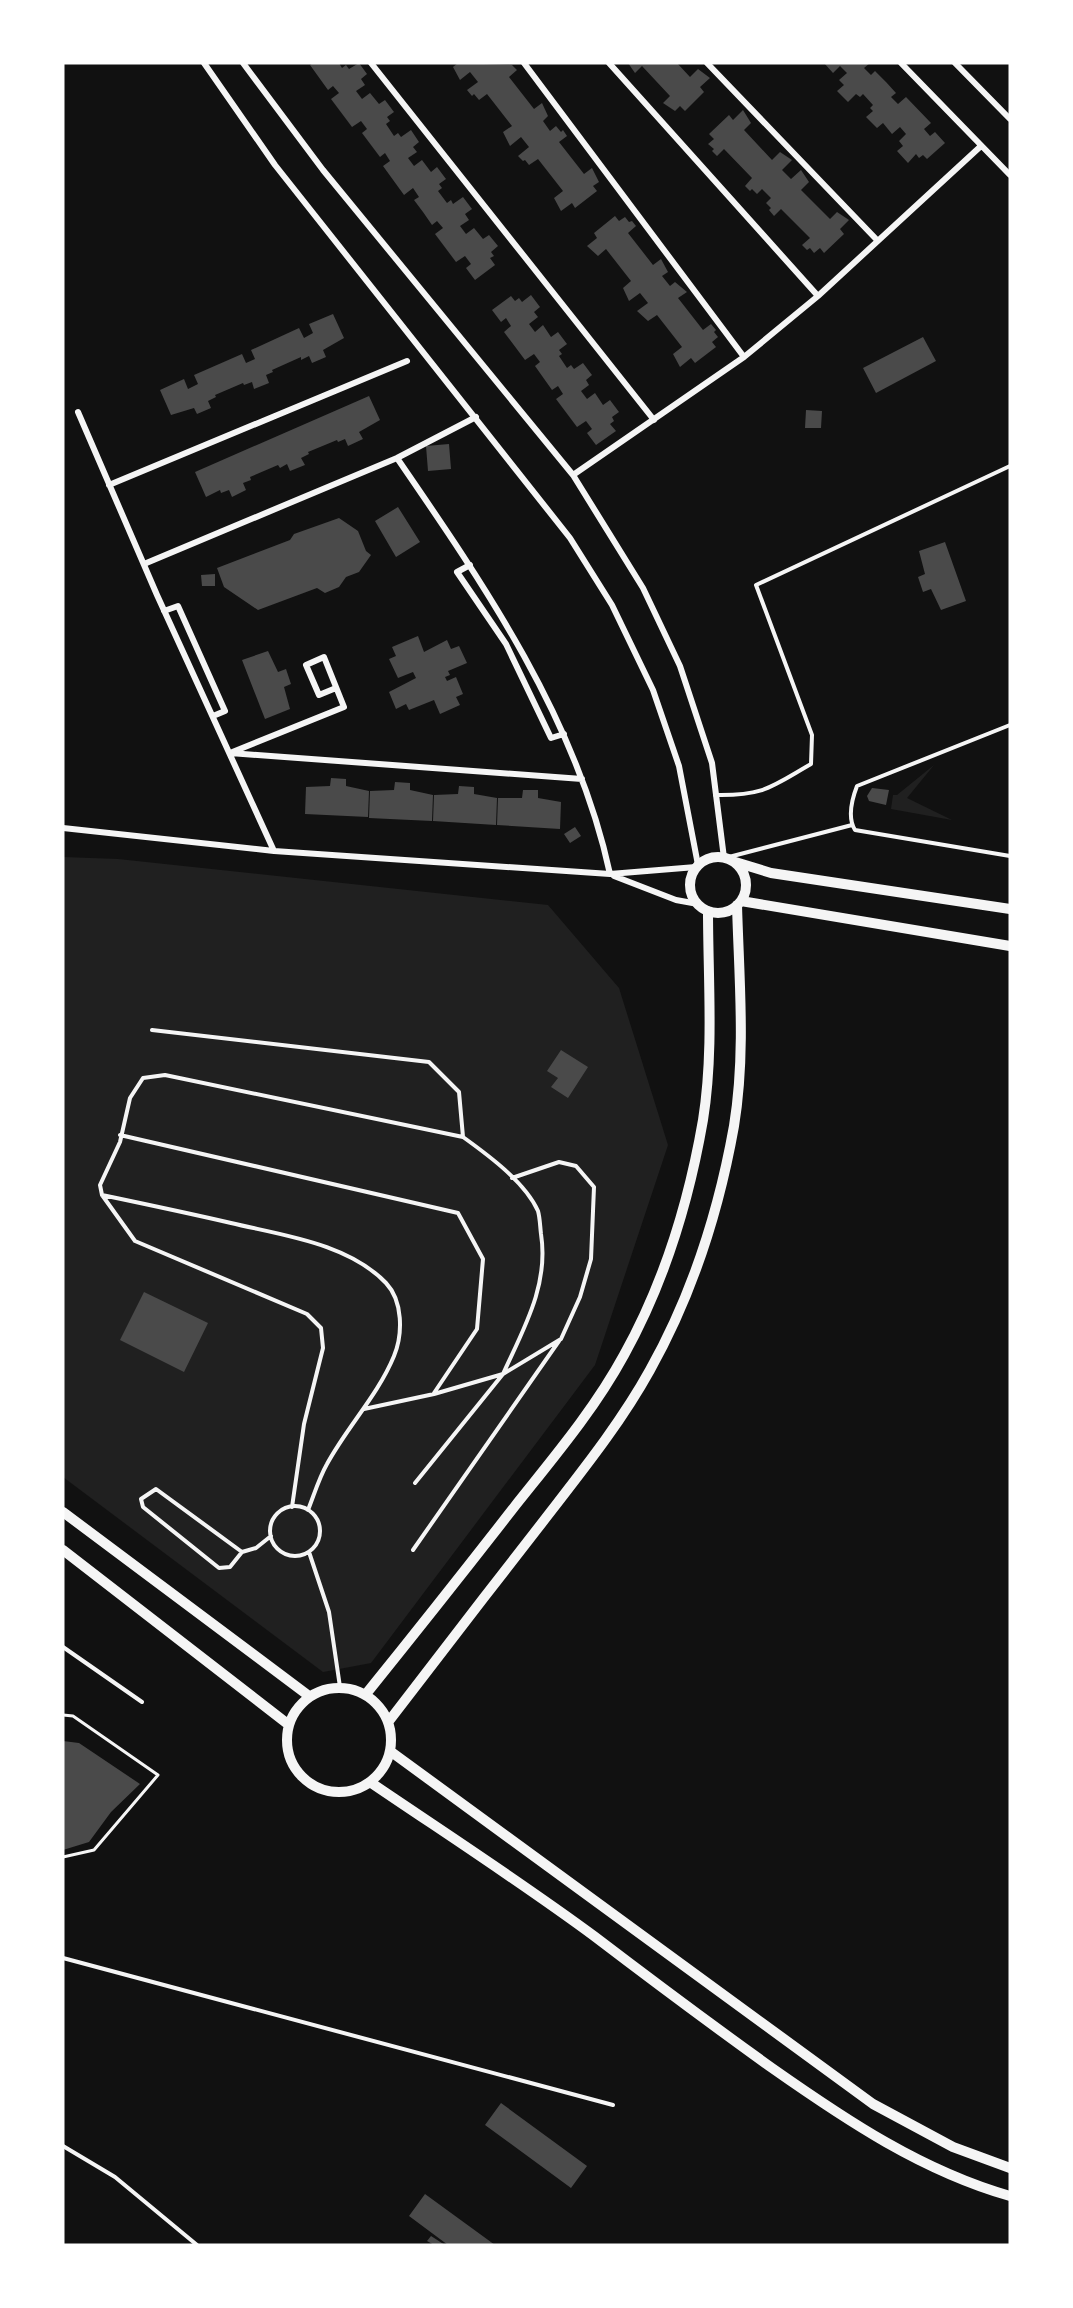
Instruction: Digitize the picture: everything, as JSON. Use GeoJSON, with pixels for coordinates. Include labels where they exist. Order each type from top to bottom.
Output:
{"type":"FeatureCollection","features":[{"type":"Feature","properties":{"kind":"street"},"geometry":{"type":"LineString","coordinates":[[204,63],[275,165],[570,538],[612,605],[653,690],[679,766],[697,866]]}},
{"type":"Feature","properties":{"kind":"street"},"geometry":{"type":"LineString","coordinates":[[243,63],[323,170],[573,475],[643,588],[680,666],[712,763],[715,795],[728,860],[744,875],[745,893],[739,903],[723,913],[708,911],[698,904],[676,900],[610,874]]}},
{"type":"Feature","properties":{"kind":"street"},"geometry":{"type":"LineString","coordinates":[[371,63],[654,420]]}},
{"type":"Feature","properties":{"kind":"street"},"geometry":{"type":"LineString","coordinates":[[524,63],[744,357]]}},
{"type":"Feature","properties":{"kind":"street"},"geometry":{"type":"LineString","coordinates":[[609,63],[818,296]]}},
{"type":"Feature","properties":{"kind":"street"},"geometry":{"type":"LineString","coordinates":[[706,63],[877,240]]}},
{"type":"Feature","properties":{"kind":"street"},"geometry":{"type":"LineString","coordinates":[[900,63],[1010,176]]}},
{"type":"Feature","properties":{"kind":"street"},"geometry":{"type":"LineString","coordinates":[[955,63],[1010,119]]}},
{"type":"Feature","properties":{"kind":"street"},"geometry":{"type":"LineString","coordinates":[[573,475],[744,357],[818,296],[981,146]]}},
{"type":"Feature","properties":{"kind":"street"},"geometry":{"type":"LineString","coordinates":[[110,485],[407,361]]}},
{"type":"Feature","properties":{"kind":"street"},"geometry":{"type":"LineString","coordinates":[[78,412],[164,611],[274,851]]}},
{"type":"Feature","properties":{"kind":"street"},"geometry":{"type":"LineString","coordinates":[[144,564],[397,458],[476,417]]}},
{"type":"Feature","properties":{"kind":"street"},"geometry":{"type":"LineString","coordinates":[[397,458],[471,565],[504,619],[564,734],[601,834],[610,874]]}},
{"type":"Feature","properties":{"kind":"street"},"geometry":{"type":"LineString","coordinates":[[471,565],[457,572],[506,644],[551,738],[564,734]]}},
{"type":"Feature","properties":{"kind":"street"},"geometry":{"type":"LineString","coordinates":[[164,611],[178,606],[225,711],[213,716]]}},
{"type":"Feature","properties":{"kind":"street"},"geometry":{"type":"LineString","coordinates":[[230,753],[344,707],[324,657],[306,665],[319,695],[336,688]]}},
{"type":"Feature","properties":{"kind":"street"},"geometry":{"type":"LineString","coordinates":[[230,753],[582,779]]}},
{"type":"Feature","properties":{"kind":"street"},"geometry":{"type":"LineString","coordinates":[[63,828],[274,851],[610,874],[697,866]]}},
{"type":"Feature","properties":{"kind":"street"},"geometry":{"type":"LineString","coordinates":[[698,904],[690,890],[692,874],[697,866],[705,860],[728,860],[771,873],[1010,909]]}},
{"type":"Feature","properties":{"kind":"street"},"geometry":{"type":"LineString","coordinates":[[739,903],[1010,946]]}},
{"type":"Feature","properties":{"kind":"street"},"geometry":{"type":"LineString","coordinates":[[388,1721],[618,1424],[651,1368],[680,1310],[703,1250],[721,1188],[734,1124],[741,1060],[739,903]]}},
{"type":"Feature","properties":{"kind":"street"},"geometry":{"type":"LineString","coordinates":[[366,1694],[593,1408],[625,1355],[652,1298],[686,1199],[703,1118],[709,1055],[708,911]]}},
{"type":"Feature","properties":{"kind":"street"},"geometry":{"type":"LineString","coordinates":[[63,1512],[309,1696]]}},
{"type":"Feature","properties":{"kind":"street"},"geometry":{"type":"LineString","coordinates":[[63,1550],[289,1725]]}},
{"type":"Feature","properties":{"kind":"street"},"geometry":{"type":"LineString","coordinates":[[340,1687],[366,1694],[375,1702],[388,1721],[391,1733],[390,1751],[384,1767],[370,1782],[360,1788],[339,1792],[328,1791],[309,1782],[294,1767],[289,1757],[287,1736],[293,1714],[309,1696],[320,1691],[340,1687]]}},
{"type":"Feature","properties":{"kind":"street"},"geometry":{"type":"LineString","coordinates":[[390,1751],[873,2104],[953,2147],[1010,2168]]}},
{"type":"Feature","properties":{"kind":"street"},"geometry":{"type":"LineString","coordinates":[[370,1782],[532,1890],[714,2027],[820,2102],[902,2151],[946,2173],[1010,2196]]}},
{"type":"Feature","properties":{"kind":"lane"},"geometry":{"type":"LineString","coordinates":[[715,795],[747,796],[764,791],[811,764],[812,735],[756,585],[1010,466]]}},
{"type":"Feature","properties":{"kind":"lane"},"geometry":{"type":"LineString","coordinates":[[1010,725],[857,786],[851,801],[852,825],[855,830],[1010,856]]}},
{"type":"Feature","properties":{"kind":"lane"},"geometry":{"type":"LineString","coordinates":[[728,860],[852,825]]}},
{"type":"Feature","properties":{"kind":"lane"},"geometry":{"type":"LineString","coordinates":[[152,1030],[429,1062],[459,1092],[462,1137]]}},
{"type":"Feature","properties":{"kind":"lane"},"geometry":{"type":"LineString","coordinates":[[292,1507],[304,1424],[323,1348],[321,1328],[307,1314],[135,1241],[102,1195],[100,1185],[118,1148],[130,1098],[143,1078],[165,1075],[462,1137],[492,1158],[527,1193],[538,1212],[544,1255],[536,1305],[503,1374],[415,1483]]}},
{"type":"Feature","properties":{"kind":"lane"},"geometry":{"type":"LineString","coordinates":[[120,1135],[459,1213],[483,1259],[477,1329],[434,1394]]}},
{"type":"Feature","properties":{"kind":"lane"},"geometry":{"type":"LineString","coordinates":[[412,1550],[561,1338],[580,1297],[591,1259],[594,1187],[576,1166],[559,1162],[512,1178]]}},
{"type":"Feature","properties":{"kind":"lane"},"geometry":{"type":"LineString","coordinates":[[102,1195],[290,1237],[334,1251],[371,1271],[387,1284],[397,1300],[400,1327],[394,1355],[364,1409],[327,1465],[308,1510]]}},
{"type":"Feature","properties":{"kind":"lane"},"geometry":{"type":"LineString","coordinates":[[364,1409],[434,1394],[503,1374],[561,1338]]}},
{"type":"Feature","properties":{"kind":"lane"},"geometry":{"type":"LineString","coordinates":[[242,1551],[156,1489],[141,1499],[143,1507],[219,1568],[230,1567],[242,1551],[256,1548],[271,1536]]}},
{"type":"Feature","properties":{"kind":"lane"},"geometry":{"type":"LineString","coordinates":[[292,1507],[308,1510],[314,1515],[320,1531],[315,1546],[309,1552],[293,1556],[279,1550],[271,1536],[273,1520],[278,1514],[292,1507]]}},
{"type":"Feature","properties":{"kind":"lane"},"geometry":{"type":"LineString","coordinates":[[309,1552],[329,1612],[340,1687]]}},
{"type":"Feature","properties":{"kind":"lane"},"geometry":{"type":"LineString","coordinates":[[63,1647],[142,1702]]}},
{"type":"Feature","properties":{"kind":"lane"},"geometry":{"type":"LineString","coordinates":[[63,1958],[613,2105]]}},
{"type":"Feature","properties":{"kind":"lane"},"geometry":{"type":"LineString","coordinates":[[63,2146],[115,2177],[197,2245]]}},
{"type":"Feature","properties":{"kind":"path"},"geometry":{"type":"LineString","coordinates":[[63,1715],[72,1716],[158,1775],[94,1851],[63,1857]]}},
{"type":"Feature","properties":{"kind":"shaded area"},"geometry":{"type":"Polygon","coordinates":[[[934,765],[907,798],[952,820],[891,809],[893,795],[897,795],[934,765]]]}},
{"type":"Feature","properties":{"kind":"shaded area"},"geometry":{"type":"Polygon","coordinates":[[[63,857],[118,859],[548,905],[619,988],[668,1145],[595,1365],[371,1663],[323,1672],[63,1477],[63,857]]]}},
{"type":"Feature","properties":{"kind":"building"},"geometry":{"type":"Polygon","coordinates":[[[339,63],[342,68],[346,65],[349,69],[359,63],[367,74],[361,79],[365,85],[356,91],[362,99],[370,93],[379,104],[385,100],[394,112],[387,117],[390,121],[386,124],[394,136],[398,133],[401,137],[411,130],[419,142],[413,147],[417,152],[408,158],[414,166],[422,160],[431,172],[437,167],[446,179],[439,184],[442,188],[438,191],[447,203],[451,200],[453,204],[463,197],[472,209],[465,214],[469,220],[460,226],[466,234],[474,228],[483,239],[489,235],[498,246],[491,252],[494,256],[490,258],[495,265],[475,280],[466,268],[471,264],[465,256],[456,262],[435,234],[443,228],[437,221],[432,225],[414,200],[419,197],[413,188],[404,195],[383,166],[390,161],[385,153],[380,157],[362,133],[367,129],[361,121],[352,127],[331,99],[339,93],[333,86],[328,90],[310,65],[339,63]]]}},
{"type":"Feature","properties":{"kind":"building"},"geometry":{"type":"Polygon","coordinates":[[[458,63],[512,65],[517,70],[509,77],[534,109],[542,103],[548,116],[543,121],[550,131],[556,126],[561,132],[563,130],[567,136],[559,142],[584,174],[592,168],[599,182],[593,186],[597,191],[575,208],[572,203],[561,211],[554,198],[563,191],[538,159],[529,165],[518,156],[529,147],[521,137],[510,146],[503,132],[512,126],[487,94],[479,100],[474,94],[472,96],[467,90],[478,82],[470,72],[460,80],[453,67],[458,63]]]}},
{"type":"Feature","properties":{"kind":"building"},"geometry":{"type":"Polygon","coordinates":[[[628,63],[677,63],[690,77],[698,69],[710,78],[700,87],[704,92],[685,111],[680,106],[675,111],[663,103],[670,96],[642,66],[635,73],[628,63]]]}},
{"type":"Feature","properties":{"kind":"building"},"geometry":{"type":"Polygon","coordinates":[[[824,63],[870,63],[864,68],[871,75],[875,71],[886,82],[896,93],[891,97],[898,104],[906,97],[931,123],[924,129],[930,136],[935,132],[945,143],[927,159],[923,155],[919,158],[916,154],[908,163],[897,151],[903,146],[899,141],[906,134],[900,127],[892,134],[883,123],[877,128],[866,117],[873,111],[870,108],[873,105],[863,94],[860,97],[856,94],[848,102],[837,91],[844,85],[839,80],[847,73],[840,66],[833,73],[824,63]]]}},
{"type":"Feature","properties":{"kind":"building"},"geometry":{"type":"Polygon","coordinates":[[[743,110],[751,123],[744,130],[772,160],[780,152],[792,160],[782,170],[791,179],[801,170],[809,182],[801,190],[830,219],[837,212],[849,220],[840,229],[844,234],[824,253],[820,248],[814,253],[810,248],[807,250],[802,245],[810,238],[781,209],[774,216],[766,203],[771,198],[762,189],[757,194],[752,189],[750,191],[745,186],[752,178],[724,149],[717,156],[708,144],[714,139],[709,134],[729,115],[733,120],[743,110]]]}},
{"type":"Feature","properties":{"kind":"building"},"geometry":{"type":"Polygon","coordinates":[[[615,216],[619,221],[625,217],[629,222],[632,221],[636,226],[628,233],[653,265],[661,259],[668,272],[662,276],[670,286],[675,282],[687,292],[678,298],[703,330],[711,324],[716,330],[714,332],[718,337],[712,342],[716,347],[695,363],[691,358],[680,367],[673,354],[682,347],[657,315],[648,321],[637,311],[648,303],[640,293],[629,301],[623,288],[631,281],[606,249],[598,256],[587,246],[597,238],[594,233],[615,216]]]}},
{"type":"Feature","properties":{"kind":"building"},"geometry":{"type":"Polygon","coordinates":[[[531,295],[540,307],[534,312],[538,317],[529,324],[535,332],[543,325],[551,337],[558,332],[567,344],[559,350],[562,354],[559,356],[567,368],[571,365],[574,369],[583,363],[592,375],[586,380],[589,385],[581,391],[587,399],[595,393],[603,405],[610,400],[619,412],[612,417],[614,421],[610,424],[616,431],[596,445],[587,433],[592,429],[586,421],[577,427],[556,399],[563,394],[558,386],[552,390],[535,366],[540,362],[534,354],[525,360],[504,332],[511,326],[506,318],[501,322],[492,310],[511,296],[515,301],[519,298],[522,302],[531,295]]]}},
{"type":"Feature","properties":{"kind":"building"},"geometry":{"type":"Polygon","coordinates":[[[333,314],[344,338],[323,350],[326,357],[312,363],[309,356],[301,360],[301,357],[272,370],[273,372],[266,375],[269,383],[254,389],[252,382],[244,385],[243,383],[215,395],[216,397],[208,401],[211,408],[197,414],[194,408],[171,415],[160,390],[184,379],[188,389],[198,384],[194,375],[242,354],[246,363],[255,359],[251,350],[299,328],[304,338],[313,333],[309,324],[333,314]]]}},
{"type":"Feature","properties":{"kind":"building"},"geometry":{"type":"Polygon","coordinates":[[[923,337],[936,361],[876,393],[863,368],[923,337]]]}},
{"type":"Feature","properties":{"kind":"building"},"geometry":{"type":"Polygon","coordinates":[[[369,396],[380,420],[359,432],[363,439],[348,446],[345,439],[338,442],[337,440],[308,452],[309,454],[301,458],[305,465],[290,471],[287,464],[280,468],[278,465],[250,477],[251,480],[243,483],[246,490],[232,497],[229,490],[221,493],[220,490],[206,497],[195,472],[369,396]]]}},
{"type":"Feature","properties":{"kind":"building"},"geometry":{"type":"Polygon","coordinates":[[[806,410],[822,411],[821,428],[805,428],[806,410]]]}},
{"type":"Feature","properties":{"kind":"building"},"geometry":{"type":"Polygon","coordinates":[[[449,444],[451,469],[428,471],[426,446],[449,444]]]}},
{"type":"Feature","properties":{"kind":"building"},"geometry":{"type":"Polygon","coordinates":[[[398,507],[420,542],[396,557],[375,521],[398,507]]]}},
{"type":"Feature","properties":{"kind":"building"},"geometry":{"type":"Polygon","coordinates":[[[339,518],[358,531],[366,551],[371,555],[359,572],[346,577],[339,587],[325,593],[317,588],[258,610],[224,587],[217,568],[290,540],[294,534],[339,518]]]}},
{"type":"Feature","properties":{"kind":"building"},"geometry":{"type":"Polygon","coordinates":[[[945,542],[966,601],[941,610],[931,589],[923,592],[918,577],[925,574],[919,551],[945,542]]]}},
{"type":"Feature","properties":{"kind":"building"},"geometry":{"type":"Polygon","coordinates":[[[215,574],[215,586],[202,586],[201,575],[215,574]]]}},
{"type":"Feature","properties":{"kind":"building"},"geometry":{"type":"Polygon","coordinates":[[[418,636],[424,652],[447,640],[451,649],[459,646],[467,663],[448,671],[450,675],[445,677],[447,681],[456,677],[463,694],[456,697],[460,705],[440,714],[434,700],[409,710],[406,704],[396,709],[389,692],[416,678],[413,672],[398,678],[389,659],[396,656],[392,647],[418,636]]]}},
{"type":"Feature","properties":{"kind":"building"},"geometry":{"type":"Polygon","coordinates":[[[268,651],[278,672],[286,669],[291,684],[284,687],[290,709],[265,719],[242,660],[268,651]]]}},
{"type":"Feature","properties":{"kind":"building"},"geometry":{"type":"Polygon","coordinates":[[[331,778],[346,779],[346,786],[369,791],[368,817],[305,814],[306,787],[330,786],[331,778]]]}},
{"type":"Feature","properties":{"kind":"building"},"geometry":{"type":"Polygon","coordinates":[[[395,782],[410,783],[410,790],[433,795],[432,821],[369,818],[370,791],[394,790],[395,782]]]}},
{"type":"Feature","properties":{"kind":"building"},"geometry":{"type":"Polygon","coordinates":[[[459,786],[474,787],[474,794],[497,798],[496,825],[433,821],[434,795],[458,794],[459,786]]]}},
{"type":"Feature","properties":{"kind":"building"},"geometry":{"type":"Polygon","coordinates":[[[872,788],[889,790],[886,805],[869,801],[867,796],[872,788]]]}},
{"type":"Feature","properties":{"kind":"building"},"geometry":{"type":"Polygon","coordinates":[[[523,790],[538,790],[538,798],[561,802],[560,829],[497,825],[498,798],[522,798],[523,790]]]}},
{"type":"Feature","properties":{"kind":"building"},"geometry":{"type":"Polygon","coordinates":[[[575,827],[581,836],[570,843],[564,834],[575,827]]]}},
{"type":"Feature","properties":{"kind":"building"},"geometry":{"type":"Polygon","coordinates":[[[561,1050],[588,1067],[568,1098],[551,1087],[558,1078],[547,1071],[561,1050]]]}},
{"type":"Feature","properties":{"kind":"building"},"geometry":{"type":"Polygon","coordinates":[[[144,1292],[208,1323],[184,1372],[120,1340],[144,1292]]]}},
{"type":"Feature","properties":{"kind":"building"},"geometry":{"type":"Polygon","coordinates":[[[63,1741],[79,1743],[140,1784],[111,1812],[89,1842],[63,1850],[63,1741]]]}},
{"type":"Feature","properties":{"kind":"building"},"geometry":{"type":"Polygon","coordinates":[[[501,2103],[587,2166],[571,2188],[485,2125],[501,2103]]]}},
{"type":"Feature","properties":{"kind":"building"},"geometry":{"type":"Polygon","coordinates":[[[425,2194],[495,2245],[448,2245],[409,2216],[425,2194]]]}},
{"type":"Feature","properties":{"kind":"building"},"geometry":{"type":"Polygon","coordinates":[[[431,2236],[445,2245],[434,2245],[427,2241],[431,2236]]]}}]}
